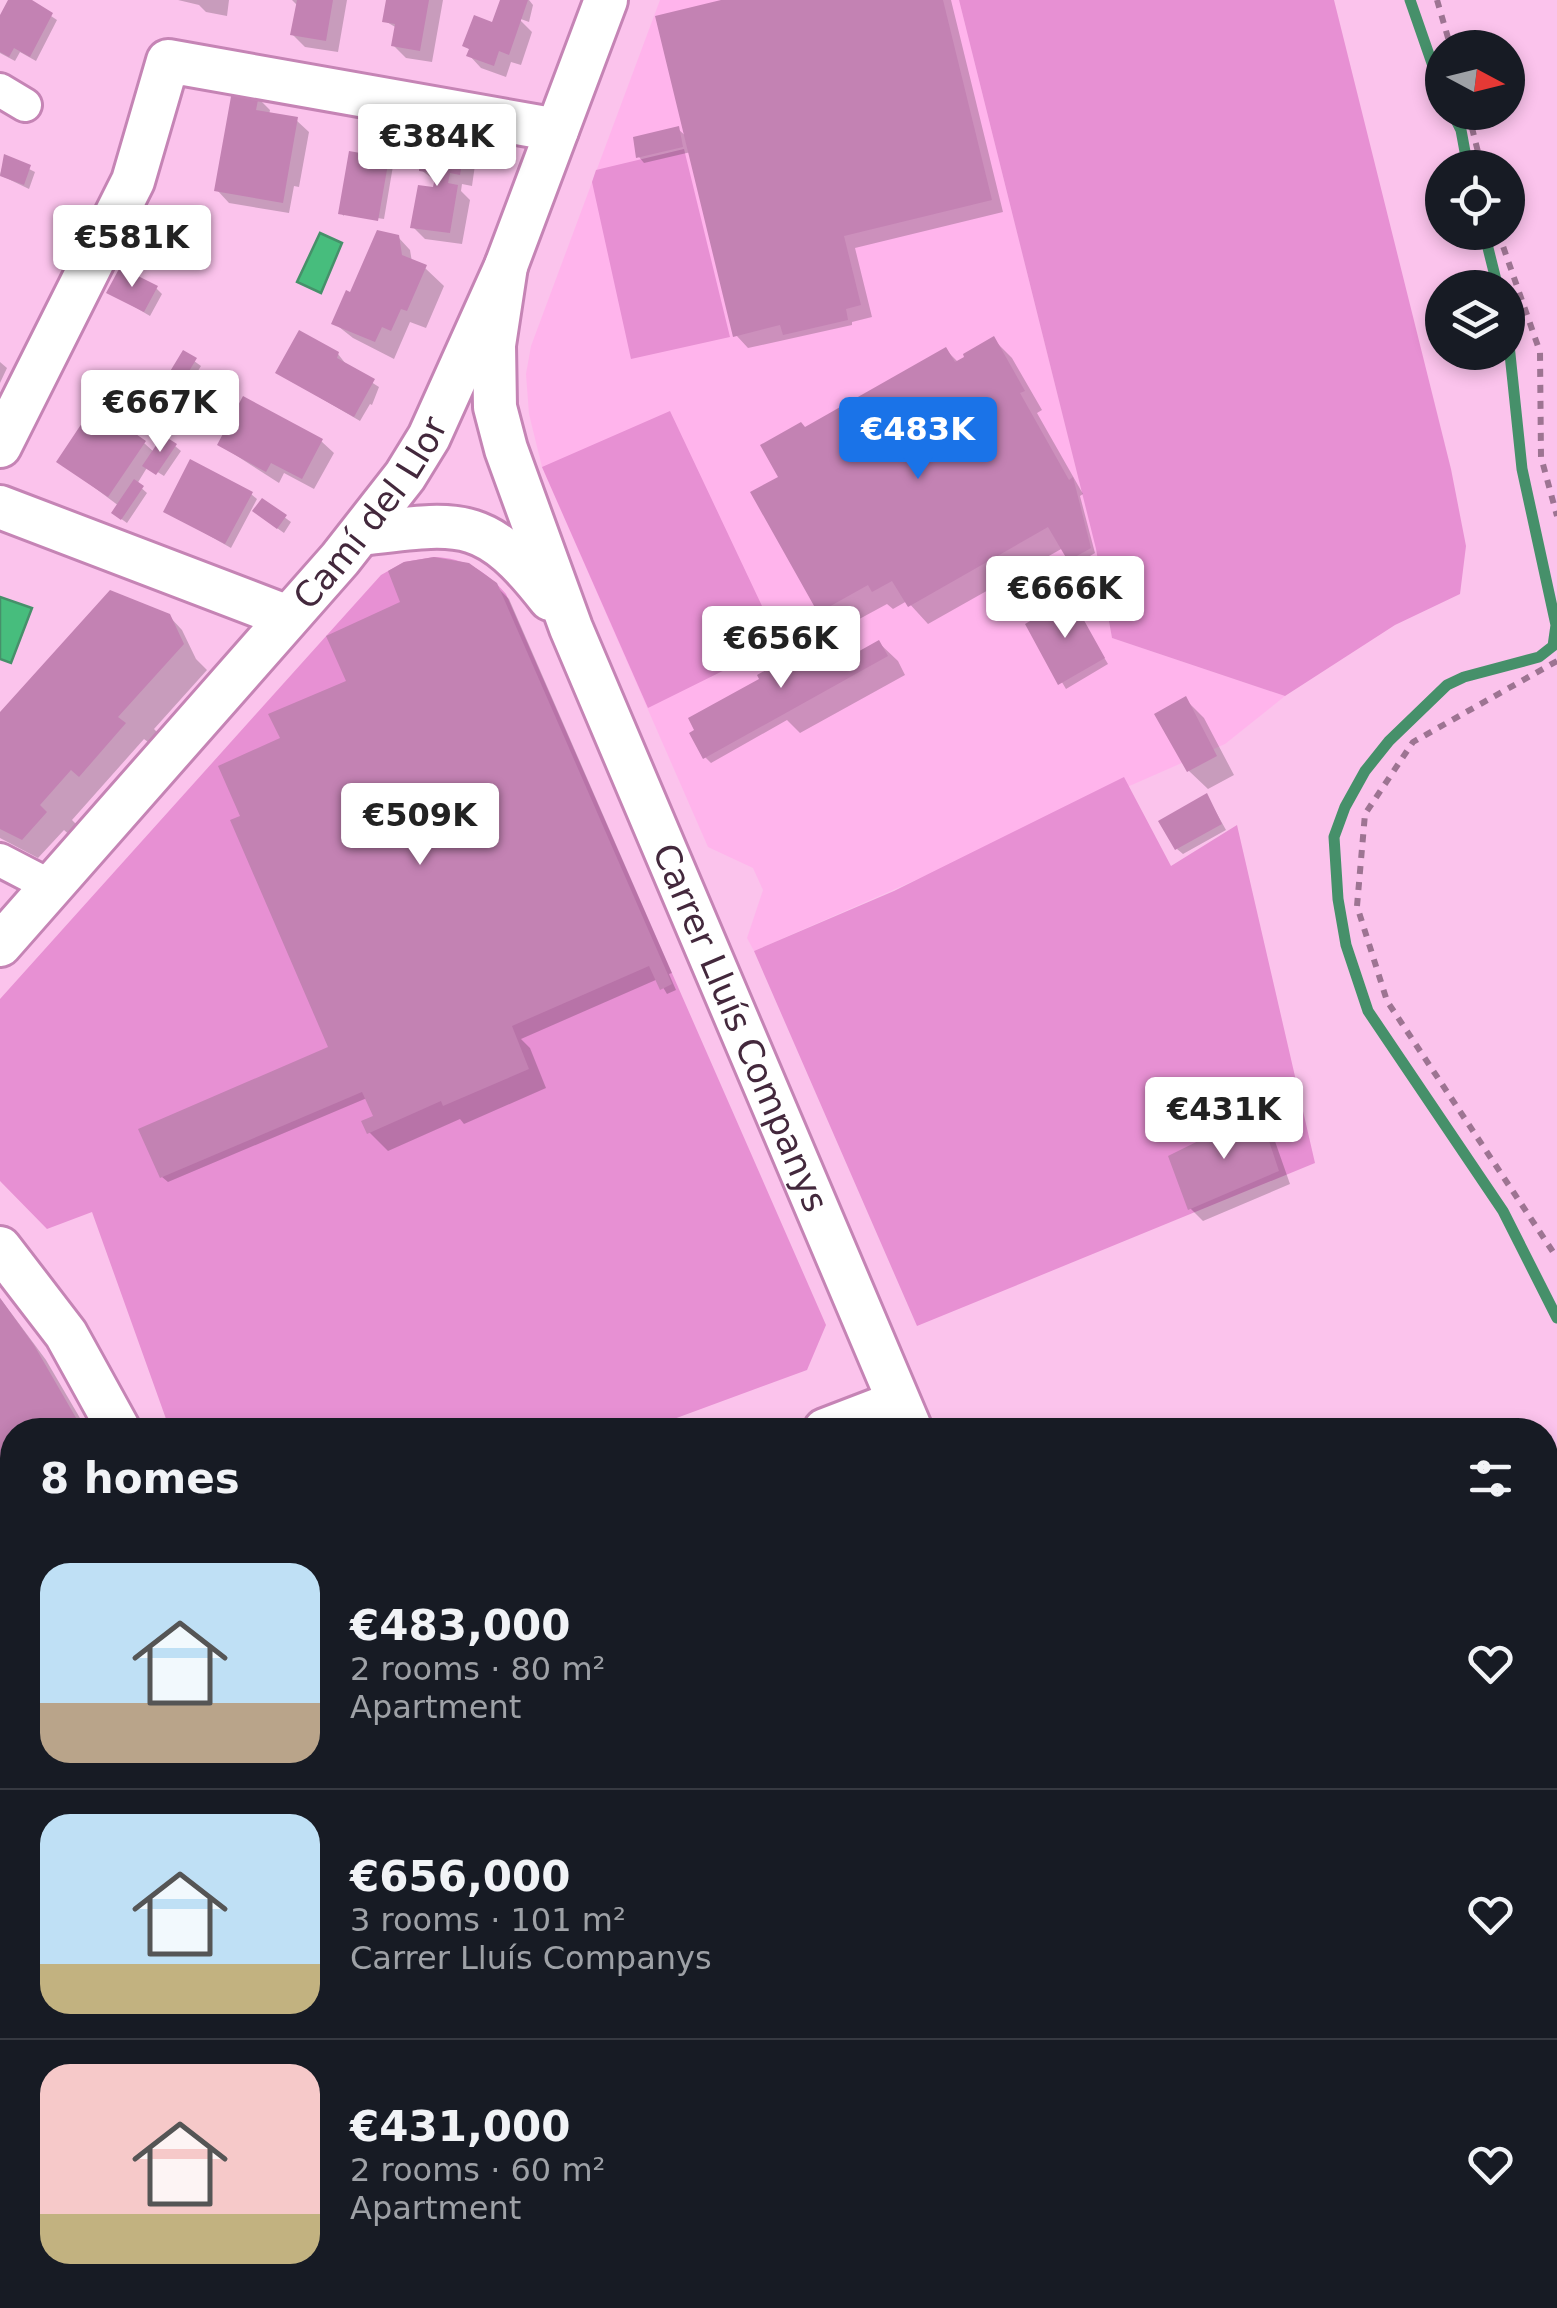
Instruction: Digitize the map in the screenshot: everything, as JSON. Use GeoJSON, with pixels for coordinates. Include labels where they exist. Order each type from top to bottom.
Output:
{"type":"FeatureCollection","features":[{"type":"Feature","properties":{"kind":"street","name":"Camí del Llor"},"geometry":{"type":"LineString","coordinates":[[0,945],[362,534],[406,476],[429,437],[506,266],[606,0]]}},
{"type":"Feature","properties":{"kind":"street"},"geometry":{"type":"LineString","coordinates":[[0,446],[134,180],[168,61],[557,130]]}},
{"type":"Feature","properties":{"kind":"street","name":"Carrer Lluís Companys"},"geometry":{"type":"LineString","coordinates":[[506,266],[494,344],[495,407],[506,449],[571,628],[904,1416]]}},
{"type":"Feature","properties":{"kind":"street"},"geometry":{"type":"LineString","coordinates":[[0,508],[288,617]]}},
{"type":"Feature","properties":{"kind":"street","name":"Carrer Lluís Companys"},"geometry":{"type":"LineString","coordinates":[[362,534],[442,526],[481,534],[507,549],[525,567],[571,628]]}},
{"type":"Feature","properties":{"kind":"street"},"geometry":{"type":"LineString","coordinates":[[0,860],[52,887]]}},
{"type":"Feature","properties":{"kind":"street"},"geometry":{"type":"LineString","coordinates":[[0,1248],[66,1334],[112,1418]]}},
{"type":"Feature","properties":{"kind":"path"},"geometry":{"type":"LineString","coordinates":[[1437,0],[1446,30]]}},
{"type":"Feature","properties":{"kind":"path"},"geometry":{"type":"LineString","coordinates":[[1504,250],[1540,352],[1541,457],[1557,516]]}},
{"type":"Feature","properties":{"kind":"path"},"geometry":{"type":"LineString","coordinates":[[1557,660],[1413,742],[1365,814],[1356,906],[1388,1001],[1557,1258]]}},
{"type":"Feature","properties":{"kind":"shaded area"},"geometry":{"type":"Polygon","coordinates":[[[660,0],[959,0],[1096,549],[1112,638],[1285,696],[1225,744],[754,951],[747,938],[763,890],[753,868],[708,847],[542,467],[529,414],[526,374],[531,346],[660,0]]]}},
{"type":"Feature","properties":{"kind":"shaded area"},"geometry":{"type":"Polygon","coordinates":[[[959,0],[1334,0],[1451,469],[1466,546],[1460,594],[1395,625],[1285,696],[1112,638],[1096,549],[959,0]]]}},
{"type":"Feature","properties":{"kind":"shaded area"},"geometry":{"type":"Polygon","coordinates":[[[684,149],[730,337],[631,359],[592,182],[596,170],[684,149]]]}},
{"type":"Feature","properties":{"kind":"shaded area"},"geometry":{"type":"Polygon","coordinates":[[[320,233],[342,243],[321,293],[297,282],[320,233]]]}},
{"type":"Feature","properties":{"kind":"shaded area"},"geometry":{"type":"Polygon","coordinates":[[[670,411],[771,625],[771,647],[648,708],[542,467],[670,411]]]}},
{"type":"Feature","properties":{"kind":"shaded area"},"geometry":{"type":"Polygon","coordinates":[[[434,557],[456,560],[474,567],[506,594],[826,1325],[807,1370],[677,1418],[166,1418],[92,1212],[47,1229],[0,1181],[0,999],[381,575],[404,562],[434,557]]]}},
{"type":"Feature","properties":{"kind":"shaded area"},"geometry":{"type":"Polygon","coordinates":[[[0,597],[32,608],[11,663],[0,659],[0,597]]]}},
{"type":"Feature","properties":{"kind":"shaded area"},"geometry":{"type":"Polygon","coordinates":[[[1124,777],[1171,866],[1237,825],[1315,1163],[917,1326],[754,951],[894,891],[1124,777]]]}},
{"type":"Feature","properties":{"kind":"building"},"geometry":{"type":"Polygon","coordinates":[[[8,0],[32,0],[53,13],[30,57],[14,48],[9,57],[0,52],[0,15],[8,0]]]}},
{"type":"Feature","properties":{"kind":"building"},"geometry":{"type":"Polygon","coordinates":[[[297,0],[333,0],[326,41],[290,35],[297,0]]]}},
{"type":"Feature","properties":{"kind":"building"},"geometry":{"type":"Polygon","coordinates":[[[386,0],[429,0],[420,51],[391,46],[395,24],[382,22],[386,0]]]}},
{"type":"Feature","properties":{"kind":"building"},"geometry":{"type":"Polygon","coordinates":[[[500,0],[528,0],[509,55],[499,51],[494,66],[466,56],[469,49],[462,46],[474,15],[492,22],[500,0]]]}},
{"type":"Feature","properties":{"kind":"building"},"geometry":{"type":"Polygon","coordinates":[[[721,0],[943,0],[992,200],[844,236],[861,305],[846,309],[848,320],[783,335],[780,325],[733,337],[655,16],[721,0]]]}},
{"type":"Feature","properties":{"kind":"building"},"geometry":{"type":"Polygon","coordinates":[[[232,91],[259,95],[256,110],[298,117],[283,203],[214,191],[232,91]]]}},
{"type":"Feature","properties":{"kind":"building"},"geometry":{"type":"Polygon","coordinates":[[[679,126],[683,147],[636,158],[633,137],[679,126]]]}},
{"type":"Feature","properties":{"kind":"building"},"geometry":{"type":"Polygon","coordinates":[[[420,143],[464,150],[460,175],[450,173],[448,183],[458,185],[450,233],[410,228],[418,185],[433,187],[436,173],[419,171],[420,143]]]}},
{"type":"Feature","properties":{"kind":"building"},"geometry":{"type":"Polygon","coordinates":[[[349,151],[389,158],[378,221],[338,214],[349,151]]]}},
{"type":"Feature","properties":{"kind":"building"},"geometry":{"type":"Polygon","coordinates":[[[4,154],[31,165],[24,185],[0,176],[4,154]]]}},
{"type":"Feature","properties":{"kind":"building"},"geometry":{"type":"Polygon","coordinates":[[[377,230],[399,235],[402,255],[427,265],[407,311],[401,309],[391,331],[382,327],[375,342],[331,324],[346,290],[350,292],[377,230]]]}},
{"type":"Feature","properties":{"kind":"building"},"geometry":{"type":"Polygon","coordinates":[[[120,267],[158,286],[144,312],[106,293],[120,267]]]}},
{"type":"Feature","properties":{"kind":"building"},"geometry":{"type":"Polygon","coordinates":[[[299,330],[339,352],[337,358],[375,379],[354,417],[275,373],[299,330]]]}},
{"type":"Feature","properties":{"kind":"building"},"geometry":{"type":"Polygon","coordinates":[[[994,336],[1025,391],[1020,393],[1069,480],[1073,477],[1091,548],[1068,561],[1048,527],[908,607],[892,581],[872,592],[868,585],[818,613],[750,492],[778,477],[760,445],[801,422],[805,427],[946,347],[955,362],[994,336]]]}},
{"type":"Feature","properties":{"kind":"building"},"geometry":{"type":"Polygon","coordinates":[[[183,350],[197,358],[177,391],[163,383],[183,350]]]}},
{"type":"Feature","properties":{"kind":"building"},"geometry":{"type":"Polygon","coordinates":[[[243,396],[323,439],[302,479],[271,463],[266,472],[217,445],[243,396]]]}},
{"type":"Feature","properties":{"kind":"building"},"geometry":{"type":"Polygon","coordinates":[[[94,405],[146,441],[108,497],[56,462],[94,405]]]}},
{"type":"Feature","properties":{"kind":"building"},"geometry":{"type":"Polygon","coordinates":[[[163,435],[177,444],[156,475],[142,466],[163,435]]]}},
{"type":"Feature","properties":{"kind":"building"},"geometry":{"type":"Polygon","coordinates":[[[190,459],[253,492],[225,544],[163,512],[190,459]]]}},
{"type":"Feature","properties":{"kind":"building"},"geometry":{"type":"Polygon","coordinates":[[[134,479],[144,486],[121,520],[111,513],[134,479]]]}},
{"type":"Feature","properties":{"kind":"building"},"geometry":{"type":"Polygon","coordinates":[[[262,498],[287,515],[277,529],[252,511],[262,498]]]}},
{"type":"Feature","properties":{"kind":"building"},"geometry":{"type":"Polygon","coordinates":[[[434,557],[469,563],[497,583],[672,984],[660,990],[649,966],[512,1026],[529,1069],[443,1106],[441,1101],[367,1134],[361,1121],[373,1116],[362,1092],[160,1178],[138,1129],[328,1047],[230,820],[240,816],[218,766],[280,738],[268,714],[346,681],[326,636],[400,602],[388,571],[404,562],[434,557]]]}},
{"type":"Feature","properties":{"kind":"building"},"geometry":{"type":"Polygon","coordinates":[[[110,590],[170,614],[184,644],[118,717],[126,723],[79,777],[71,770],[40,805],[47,812],[22,840],[0,829],[0,712],[110,590]]]}},
{"type":"Feature","properties":{"kind":"building"},"geometry":{"type":"Polygon","coordinates":[[[1071,597],[1105,658],[1058,685],[1025,624],[1071,597]]]}},
{"type":"Feature","properties":{"kind":"building"},"geometry":{"type":"Polygon","coordinates":[[[840,629],[854,654],[879,640],[888,656],[703,759],[689,733],[694,730],[688,718],[840,629]]]}},
{"type":"Feature","properties":{"kind":"building"},"geometry":{"type":"Polygon","coordinates":[[[1186,696],[1217,756],[1187,772],[1154,714],[1186,696]]]}},
{"type":"Feature","properties":{"kind":"building"},"geometry":{"type":"Polygon","coordinates":[[[1207,793],[1222,824],[1175,850],[1158,821],[1207,793]]]}},
{"type":"Feature","properties":{"kind":"building"},"geometry":{"type":"Polygon","coordinates":[[[1259,1111],[1279,1171],[1188,1210],[1168,1156],[1259,1111]]]}},
{"type":"Feature","properties":{"kind":"building"},"geometry":{"type":"Polygon","coordinates":[[[0,1298],[34,1345],[76,1418],[0,1418],[0,1298]]]}},
{"type":"Feature","properties":{"kind":"waterway"},"geometry":{"type":"LineString","coordinates":[[1410,0],[1425,43]]}},
{"type":"Feature","properties":{"kind":"waterway"},"geometry":{"type":"LineString","coordinates":[[1461,130],[1465,150]]}},
{"type":"Feature","properties":{"kind":"waterway"},"geometry":{"type":"LineString","coordinates":[[1488,250],[1494,270]]}},
{"type":"Feature","properties":{"kind":"waterway"},"geometry":{"type":"LineString","coordinates":[[1512,370],[1522,469],[1556,625],[1553,646],[1539,657],[1447,685],[1389,741],[1365,771],[1334,837],[1346,945],[1368,1011],[1503,1211],[1557,1318]]}}]}
